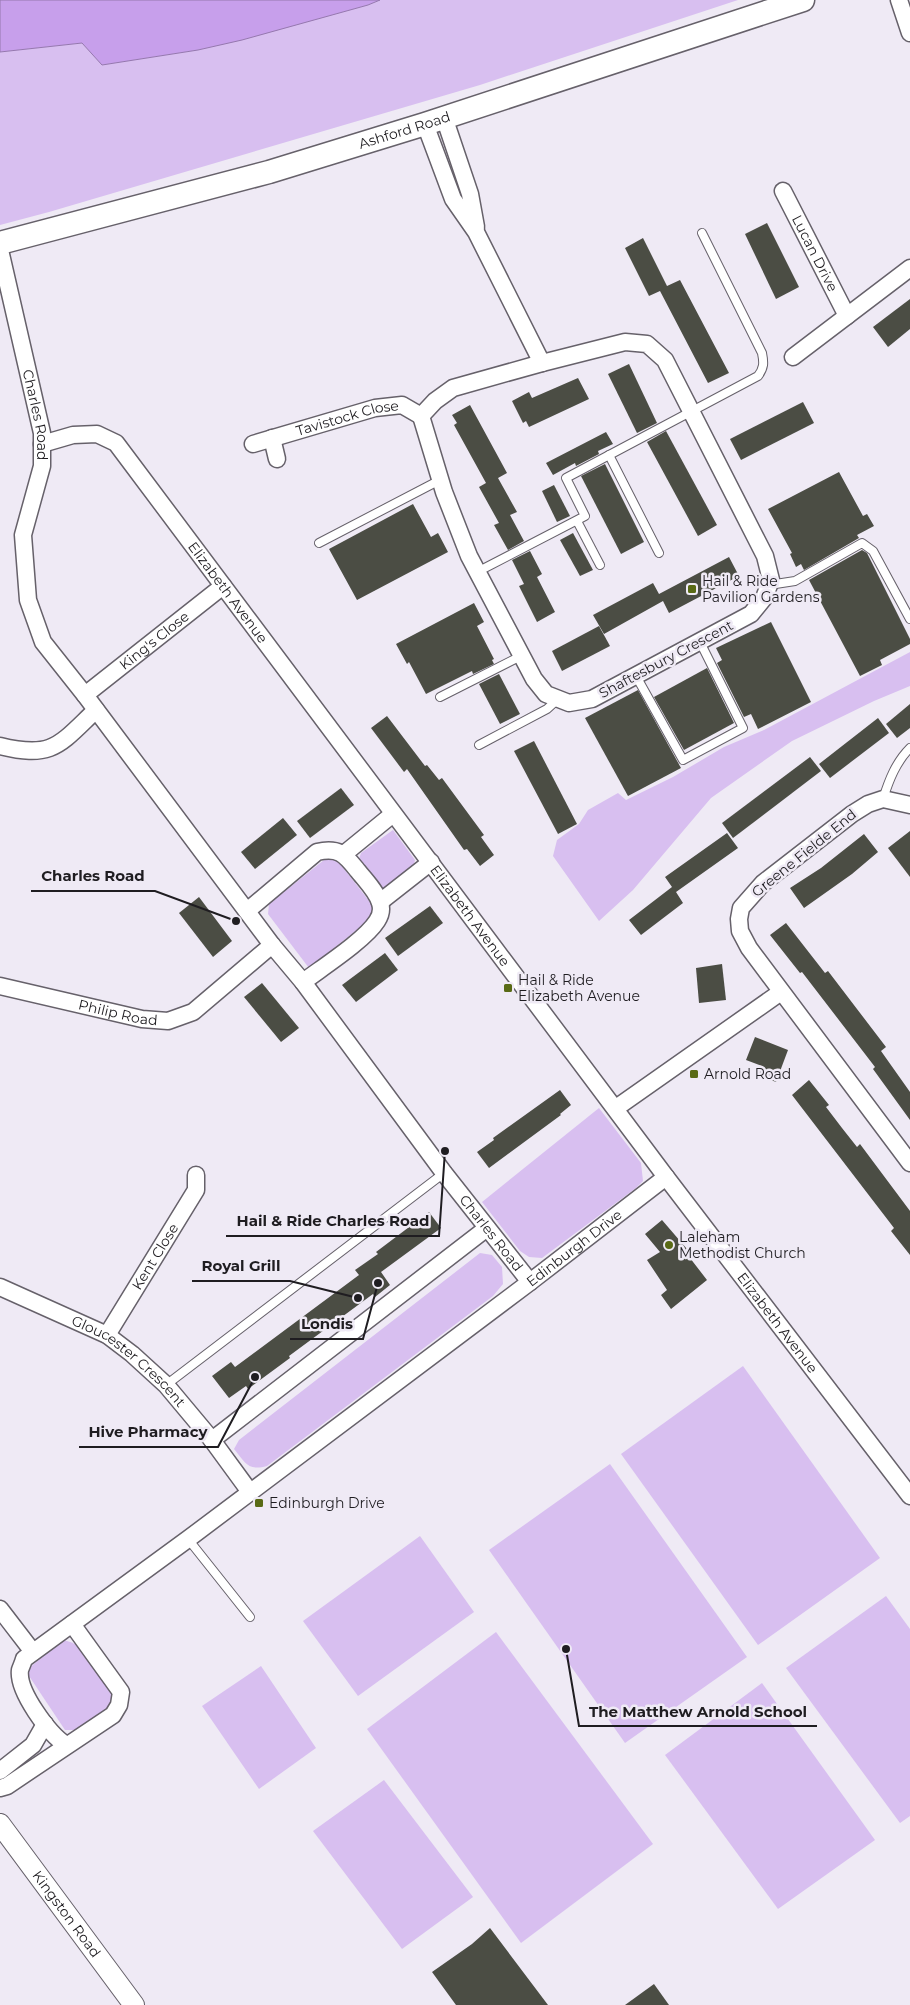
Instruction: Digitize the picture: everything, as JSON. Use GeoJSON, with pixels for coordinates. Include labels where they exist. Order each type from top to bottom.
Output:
{"type":"FeatureCollection","features":[{"type":"Feature","properties":{"kind":"main road","name":"Ashford Road"},"geometry":{"type":"LineString","coordinates":[[0,243],[269,172],[435,121],[803,0]]}},
{"type":"Feature","properties":{"kind":"street"},"geometry":{"type":"LineString","coordinates":[[899,0],[910,33]]}},
{"type":"Feature","properties":{"kind":"street"},"geometry":{"type":"LineString","coordinates":[[435,121],[453,199],[476,232],[542,363]]}},
{"type":"Feature","properties":{"kind":"street","name":"Lucan Drive"},"geometry":{"type":"LineString","coordinates":[[782,191],[847,316]]}},
{"type":"Feature","properties":{"kind":"street","name":"Charles Road"},"geometry":{"type":"LineString","coordinates":[[0,250],[42,433],[42,466],[23,535],[28,600],[43,642],[85,695],[272,945],[303,982],[486,1228],[530,1282]]}},
{"type":"Feature","properties":{"kind":"street"},"geometry":{"type":"LineString","coordinates":[[793,357],[910,268]]}},
{"type":"Feature","properties":{"kind":"street"},"geometry":{"type":"LineString","coordinates":[[558,699],[546,694],[534,679],[521,656],[468,556],[440,480],[421,416],[435,401],[453,388],[625,342],[647,344],[665,360],[765,556],[771,580],[769,585]]}},
{"type":"Feature","properties":{"kind":"street","name":"Tavistock Close"},"geometry":{"type":"LineString","coordinates":[[253,444],[375,408],[402,405],[421,416]]}},
{"type":"Feature","properties":{"kind":"street","name":"Elizabeth Avenue"},"geometry":{"type":"LineString","coordinates":[[42,444],[73,435],[97,434],[116,443],[666,1177],[910,1496]]}},
{"type":"Feature","properties":{"kind":"street"},"geometry":{"type":"LineString","coordinates":[[272,438],[277,459]]}},
{"type":"Feature","properties":{"kind":"street","name":"Shaftesbury Crescent"},"geometry":{"type":"LineString","coordinates":[[558,699],[569,703],[592,699],[700,642],[751,614],[764,598],[769,585]]}},
{"type":"Feature","properties":{"kind":"street","name":"King's Close"},"geometry":{"type":"LineString","coordinates":[[85,695],[223,586]]}},
{"type":"Feature","properties":{"kind":"street"},"geometry":{"type":"LineString","coordinates":[[0,746],[34,752],[50,749],[68,737],[96,710]]}},
{"type":"Feature","properties":{"kind":"street"},"geometry":{"type":"LineString","coordinates":[[888,800],[910,805]]}},
{"type":"Feature","properties":{"kind":"street","name":"Greene Fielde End"},"geometry":{"type":"LineString","coordinates":[[782,992],[749,948],[740,931],[739,919],[741,908],[763,884],[852,814],[868,804],[888,800]]}},
{"type":"Feature","properties":{"kind":"street"},"geometry":{"type":"LineString","coordinates":[[344,854],[393,814]]}},
{"type":"Feature","properties":{"kind":"street"},"geometry":{"type":"LineString","coordinates":[[247,911],[317,852],[331,849],[344,854],[368,884],[380,902],[381,913],[377,922],[342,953],[303,982]]}},
{"type":"Feature","properties":{"kind":"street"},"geometry":{"type":"LineString","coordinates":[[380,902],[431,862]]}},
{"type":"Feature","properties":{"kind":"street","name":"Philip Road"},"geometry":{"type":"LineString","coordinates":[[0,986],[142,1019],[168,1021],[193,1012],[272,945]]}},
{"type":"Feature","properties":{"kind":"street"},"geometry":{"type":"LineString","coordinates":[[616,1108],[782,992],[909,1159]]}},
{"type":"Feature","properties":{"kind":"street","name":"Kent Close"},"geometry":{"type":"LineString","coordinates":[[107,1335],[196,1190],[196,1175]]}},
{"type":"Feature","properties":{"kind":"street","name":"Edinburgh Drive"},"geometry":{"type":"LineString","coordinates":[[72,1624],[530,1282],[666,1177]]}},
{"type":"Feature","properties":{"kind":"street"},"geometry":{"type":"LineString","coordinates":[[212,1440],[486,1228]]}},
{"type":"Feature","properties":{"kind":"street","name":"Gloucester Crescent"},"geometry":{"type":"LineString","coordinates":[[0,1287],[107,1335],[132,1354],[166,1385],[212,1440],[250,1492]]}},
{"type":"Feature","properties":{"kind":"street"},"geometry":{"type":"LineString","coordinates":[[0,1608],[33,1652]]}},
{"type":"Feature","properties":{"kind":"street"},"geometry":{"type":"LineString","coordinates":[[0,1788],[7,1786],[113,1715],[119,1705],[121,1692],[72,1624],[24,1659],[20,1671],[27,1698],[56,1738],[66,1745]]}},
{"type":"Feature","properties":{"kind":"street"},"geometry":{"type":"LineString","coordinates":[[0,1771],[33,1745],[45,1724]]}},
{"type":"Feature","properties":{"kind":"street","name":"Kingston Road"},"geometry":{"type":"LineString","coordinates":[[0,1824],[134,2005]]}},
{"type":"Feature","properties":{"kind":"lane"},"geometry":{"type":"LineString","coordinates":[[477,572],[585,516],[566,478],[758,376],[764,363],[756,340],[702,233]]}},
{"type":"Feature","properties":{"kind":"lane"},"geometry":{"type":"LineString","coordinates":[[609,456],[659,553]]}},
{"type":"Feature","properties":{"kind":"lane"},"geometry":{"type":"LineString","coordinates":[[319,543],[440,480]]}},
{"type":"Feature","properties":{"kind":"lane"},"geometry":{"type":"LineString","coordinates":[[577,521],[600,565]]}},
{"type":"Feature","properties":{"kind":"lane"},"geometry":{"type":"LineString","coordinates":[[769,585],[795,581],[862,543],[873,550],[910,619]]}},
{"type":"Feature","properties":{"kind":"lane"},"geometry":{"type":"LineString","coordinates":[[636,676],[683,760],[743,728],[700,642]]}},
{"type":"Feature","properties":{"kind":"lane"},"geometry":{"type":"LineString","coordinates":[[440,697],[521,656]]}},
{"type":"Feature","properties":{"kind":"lane"},"geometry":{"type":"LineString","coordinates":[[479,745],[547,709],[558,699]]}},
{"type":"Feature","properties":{"kind":"lane"},"geometry":{"type":"LineString","coordinates":[[888,800],[890,779],[900,760],[910,748]]}},
{"type":"Feature","properties":{"kind":"lane"},"geometry":{"type":"LineString","coordinates":[[166,1385],[444,1172]]}},
{"type":"Feature","properties":{"kind":"lane"},"geometry":{"type":"LineString","coordinates":[[188,1539],[250,1617]]}},
{"type":"Feature","properties":{"kind":"shaded area"},"geometry":{"type":"Polygon","coordinates":[[[0,0],[380,0],[242,40],[198,50],[102,65],[82,43],[0,52],[0,0]]]}},
{"type":"Feature","properties":{"kind":"shaded area"},"geometry":{"type":"Polygon","coordinates":[[[380,0],[738,0],[480,85],[0,225],[0,52],[82,43],[102,65],[198,50],[368,5],[380,0]]]}},
{"type":"Feature","properties":{"kind":"shaded area"},"geometry":{"type":"Polygon","coordinates":[[[910,652],[910,686],[874,701],[792,741],[711,798],[633,890],[599,921],[553,856],[557,840],[579,824],[588,810],[618,793],[626,800],[673,777],[724,747],[764,730],[910,652]]]}},
{"type":"Feature","properties":{"kind":"shaded area"},"geometry":{"type":"Polygon","coordinates":[[[393,830],[415,860],[414,864],[385,888],[381,888],[359,859],[361,853],[393,830]]]}},
{"type":"Feature","properties":{"kind":"shaded area"},"geometry":{"type":"Polygon","coordinates":[[[331,858],[338,861],[373,906],[373,913],[368,921],[309,968],[268,914],[269,904],[324,860],[331,858]]]}},
{"type":"Feature","properties":{"kind":"shaded area"},"geometry":{"type":"Polygon","coordinates":[[[599,1108],[641,1163],[643,1181],[542,1258],[529,1257],[520,1251],[482,1202],[599,1108]]]}},
{"type":"Feature","properties":{"kind":"shaded area"},"geometry":{"type":"Polygon","coordinates":[[[480,1253],[492,1255],[502,1267],[503,1284],[493,1296],[267,1466],[251,1467],[244,1462],[234,1449],[239,1440],[480,1253]]]}},
{"type":"Feature","properties":{"kind":"shaded area"},"geometry":{"type":"Polygon","coordinates":[[[743,1366],[880,1558],[758,1645],[621,1454],[743,1366]]]}},
{"type":"Feature","properties":{"kind":"shaded area"},"geometry":{"type":"Polygon","coordinates":[[[610,1464],[747,1657],[625,1743],[489,1550],[610,1464]]]}},
{"type":"Feature","properties":{"kind":"shaded area"},"geometry":{"type":"Polygon","coordinates":[[[420,1536],[474,1612],[358,1696],[303,1621],[420,1536]]]}},
{"type":"Feature","properties":{"kind":"shaded area"},"geometry":{"type":"Polygon","coordinates":[[[886,1596],[910,1629],[910,1816],[900,1823],[786,1668],[886,1596]]]}},
{"type":"Feature","properties":{"kind":"shaded area"},"geometry":{"type":"Polygon","coordinates":[[[496,1632],[653,1844],[521,1943],[367,1729],[496,1632]]]}},
{"type":"Feature","properties":{"kind":"shaded area"},"geometry":{"type":"Polygon","coordinates":[[[63,1640],[76,1645],[89,1656],[110,1686],[115,1700],[110,1706],[76,1730],[65,1730],[29,1676],[29,1668],[63,1640]]]}},
{"type":"Feature","properties":{"kind":"shaded area"},"geometry":{"type":"Polygon","coordinates":[[[261,1666],[316,1748],[259,1789],[202,1706],[261,1666]]]}},
{"type":"Feature","properties":{"kind":"shaded area"},"geometry":{"type":"Polygon","coordinates":[[[762,1683],[875,1840],[778,1909],[665,1755],[762,1683]]]}},
{"type":"Feature","properties":{"kind":"shaded area"},"geometry":{"type":"Polygon","coordinates":[[[384,1780],[473,1897],[402,1949],[313,1831],[384,1780]]]}},
{"type":"Feature","properties":{"kind":"building"},"geometry":{"type":"Polygon","coordinates":[[[767,223],[799,287],[776,299],[745,234],[767,223]]]}},
{"type":"Feature","properties":{"kind":"building"},"geometry":{"type":"Polygon","coordinates":[[[643,238],[667,286],[680,280],[729,373],[708,383],[660,291],[649,296],[625,248],[643,238]]]}},
{"type":"Feature","properties":{"kind":"building"},"geometry":{"type":"Polygon","coordinates":[[[910,299],[910,329],[888,347],[873,327],[910,299]]]}},
{"type":"Feature","properties":{"kind":"building"},"geometry":{"type":"Polygon","coordinates":[[[629,364],[657,423],[637,433],[608,374],[629,364]]]}},
{"type":"Feature","properties":{"kind":"building"},"geometry":{"type":"Polygon","coordinates":[[[578,378],[589,399],[529,427],[526,421],[523,423],[512,401],[529,392],[532,398],[578,378]]]}},
{"type":"Feature","properties":{"kind":"building"},"geometry":{"type":"Polygon","coordinates":[[[803,402],[814,423],[741,460],[730,439],[803,402]]]}},
{"type":"Feature","properties":{"kind":"building"},"geometry":{"type":"Polygon","coordinates":[[[470,405],[507,473],[498,478],[517,512],[510,515],[524,541],[508,550],[494,525],[499,523],[479,487],[486,483],[454,425],[457,423],[452,415],[470,405]]]}},
{"type":"Feature","properties":{"kind":"building"},"geometry":{"type":"Polygon","coordinates":[[[666,431],[717,525],[698,536],[647,442],[666,431]]]}},
{"type":"Feature","properties":{"kind":"building"},"geometry":{"type":"Polygon","coordinates":[[[606,432],[613,444],[598,451],[599,454],[576,466],[575,463],[553,475],[546,463],[606,432]]]}},
{"type":"Feature","properties":{"kind":"building"},"geometry":{"type":"Polygon","coordinates":[[[605,464],[644,542],[621,554],[581,476],[605,464]]]}},
{"type":"Feature","properties":{"kind":"building"},"geometry":{"type":"Polygon","coordinates":[[[839,472],[863,516],[867,514],[874,526],[857,535],[859,538],[804,570],[801,564],[796,567],[790,554],[792,553],[768,509],[839,472]]]}},
{"type":"Feature","properties":{"kind":"building"},"geometry":{"type":"Polygon","coordinates":[[[554,485],[570,516],[557,522],[542,491],[554,485]]]}},
{"type":"Feature","properties":{"kind":"building"},"geometry":{"type":"Polygon","coordinates":[[[413,504],[431,537],[438,533],[448,552],[357,600],[329,549],[413,504]]]}},
{"type":"Feature","properties":{"kind":"building"},"geometry":{"type":"Polygon","coordinates":[[[573,533],[593,570],[580,576],[560,540],[573,533]]]}},
{"type":"Feature","properties":{"kind":"building"},"geometry":{"type":"Polygon","coordinates":[[[862,550],[867,553],[910,639],[910,644],[880,660],[882,665],[860,676],[809,580],[862,550]]]}},
{"type":"Feature","properties":{"kind":"building"},"geometry":{"type":"Polygon","coordinates":[[[530,551],[542,574],[537,577],[555,612],[537,622],[519,586],[524,584],[512,560],[530,551]]]}},
{"type":"Feature","properties":{"kind":"building"},"geometry":{"type":"Polygon","coordinates":[[[729,557],[739,576],[669,613],[663,601],[604,634],[593,615],[653,583],[659,594],[729,557]]]}},
{"type":"Feature","properties":{"kind":"building"},"geometry":{"type":"Polygon","coordinates":[[[474,603],[484,622],[477,626],[494,659],[492,660],[494,664],[473,674],[472,671],[426,694],[409,662],[407,664],[396,644],[474,603]]]}},
{"type":"Feature","properties":{"kind":"building"},"geometry":{"type":"Polygon","coordinates":[[[771,622],[811,702],[758,729],[751,714],[744,717],[717,663],[722,660],[716,648],[771,622]]]}},
{"type":"Feature","properties":{"kind":"building"},"geometry":{"type":"Polygon","coordinates":[[[599,626],[610,646],[562,671],[552,651],[599,626]]]}},
{"type":"Feature","properties":{"kind":"building"},"geometry":{"type":"Polygon","coordinates":[[[707,668],[734,723],[684,750],[654,697],[707,668]]]}},
{"type":"Feature","properties":{"kind":"building"},"geometry":{"type":"Polygon","coordinates":[[[499,674],[520,714],[500,724],[479,684],[499,674]]]}},
{"type":"Feature","properties":{"kind":"building"},"geometry":{"type":"Polygon","coordinates":[[[638,690],[681,768],[628,796],[585,718],[638,690]]]}},
{"type":"Feature","properties":{"kind":"building"},"geometry":{"type":"Polygon","coordinates":[[[910,704],[910,728],[897,738],[886,724],[910,704]]]}},
{"type":"Feature","properties":{"kind":"building"},"geometry":{"type":"Polygon","coordinates":[[[387,716],[425,766],[427,765],[439,780],[442,778],[484,835],[481,837],[494,855],[480,866],[467,849],[464,850],[407,769],[404,772],[371,728],[387,716]]]}},
{"type":"Feature","properties":{"kind":"building"},"geometry":{"type":"Polygon","coordinates":[[[878,718],[889,733],[830,778],[819,764],[878,718]]]}},
{"type":"Feature","properties":{"kind":"building"},"geometry":{"type":"Polygon","coordinates":[[[534,741],[577,824],[558,834],[514,751],[534,741]]]}},
{"type":"Feature","properties":{"kind":"building"},"geometry":{"type":"Polygon","coordinates":[[[810,757],[821,771],[733,838],[722,823],[810,757]]]}},
{"type":"Feature","properties":{"kind":"building"},"geometry":{"type":"Polygon","coordinates":[[[341,788],[354,805],[310,838],[297,821],[341,788]]]}},
{"type":"Feature","properties":{"kind":"building"},"geometry":{"type":"Polygon","coordinates":[[[283,818],[297,835],[255,869],[241,852],[283,818]]]}},
{"type":"Feature","properties":{"kind":"building"},"geometry":{"type":"Polygon","coordinates":[[[910,831],[910,877],[888,848],[910,831]]]}},
{"type":"Feature","properties":{"kind":"building"},"geometry":{"type":"Polygon","coordinates":[[[727,833],[738,848],[676,892],[683,903],[641,935],[629,920],[672,887],[665,877],[727,833]]]}},
{"type":"Feature","properties":{"kind":"building"},"geometry":{"type":"Polygon","coordinates":[[[864,834],[878,852],[852,874],[804,908],[790,888],[821,868],[864,834]]]}},
{"type":"Feature","properties":{"kind":"building"},"geometry":{"type":"Polygon","coordinates":[[[199,897],[232,941],[213,957],[179,913],[199,897]]]}},
{"type":"Feature","properties":{"kind":"building"},"geometry":{"type":"Polygon","coordinates":[[[430,906],[443,923],[398,956],[385,938],[430,906]]]}},
{"type":"Feature","properties":{"kind":"building"},"geometry":{"type":"Polygon","coordinates":[[[786,923],[825,973],[828,971],[886,1047],[881,1051],[910,1092],[910,1120],[873,1069],[875,1067],[802,972],[800,973],[770,935],[786,923]]]}},
{"type":"Feature","properties":{"kind":"building"},"geometry":{"type":"Polygon","coordinates":[[[385,953],[398,970],[356,1002],[342,985],[385,953]]]}},
{"type":"Feature","properties":{"kind":"building"},"geometry":{"type":"Polygon","coordinates":[[[722,964],[726,1000],[699,1003],[696,968],[722,964]]]}},
{"type":"Feature","properties":{"kind":"building"},"geometry":{"type":"Polygon","coordinates":[[[262,983],[299,1028],[281,1042],[244,997],[262,983]]]}},
{"type":"Feature","properties":{"kind":"building"},"geometry":{"type":"Polygon","coordinates":[[[755,1037],[788,1050],[776,1082],[758,1075],[762,1066],[746,1060],[755,1037]]]}},
{"type":"Feature","properties":{"kind":"building"},"geometry":{"type":"Polygon","coordinates":[[[809,1080],[829,1105],[826,1107],[842,1128],[857,1147],[860,1144],[910,1211],[910,1255],[891,1231],[894,1228],[792,1095],[809,1080]]]}},
{"type":"Feature","properties":{"kind":"building"},"geometry":{"type":"Polygon","coordinates":[[[560,1090],[571,1105],[561,1115],[489,1168],[477,1152],[494,1140],[493,1138],[560,1090]]]}},
{"type":"Feature","properties":{"kind":"building"},"geometry":{"type":"Polygon","coordinates":[[[429,1212],[441,1228],[381,1272],[390,1285],[375,1297],[373,1294],[248,1389],[246,1386],[229,1398],[212,1376],[231,1362],[235,1367],[359,1275],[355,1270],[378,1254],[376,1252],[429,1212]]]}},
{"type":"Feature","properties":{"kind":"building"},"geometry":{"type":"Polygon","coordinates":[[[662,1220],[693,1256],[690,1258],[707,1280],[671,1309],[661,1295],[667,1290],[647,1260],[660,1252],[645,1234],[662,1220]]]}},
{"type":"Feature","properties":{"kind":"building"},"geometry":{"type":"Polygon","coordinates":[[[490,1928],[548,2005],[456,2005],[432,1972],[472,1944],[490,1928]]]}},
{"type":"Feature","properties":{"kind":"building"},"geometry":{"type":"Polygon","coordinates":[[[654,1984],[669,2005],[625,2005],[654,1984]]]}},
{"type":"Feature","properties":{"kind":"place","name":"Hail & Ride Pavilion Gardens"},"geometry":{"type":"Point","coordinates":[692,589]}},
{"type":"Feature","properties":{"kind":"place","name":"Charles Road"},"geometry":{"type":"Point","coordinates":[236,921]}},
{"type":"Feature","properties":{"kind":"place","name":"Hail & Ride Elizabeth Avenue"},"geometry":{"type":"Point","coordinates":[508,988]}},
{"type":"Feature","properties":{"kind":"place","name":"Arnold Road"},"geometry":{"type":"Point","coordinates":[694,1074]}},
{"type":"Feature","properties":{"kind":"place","name":"Hail & Ride Charles Road"},"geometry":{"type":"Point","coordinates":[445,1151]}},
{"type":"Feature","properties":{"kind":"place","name":"Laleham Methodist Church"},"geometry":{"type":"Point","coordinates":[669,1245]}},
{"type":"Feature","properties":{"kind":"place","name":"Londis"},"geometry":{"type":"Point","coordinates":[378,1283]}},
{"type":"Feature","properties":{"kind":"place","name":"Royal Grill"},"geometry":{"type":"Point","coordinates":[358,1298]}},
{"type":"Feature","properties":{"kind":"place","name":"Hive Pharmacy"},"geometry":{"type":"Point","coordinates":[255,1377]}},
{"type":"Feature","properties":{"kind":"place","name":"Edinburgh Drive"},"geometry":{"type":"Point","coordinates":[259,1503]}},
{"type":"Feature","properties":{"kind":"place","name":"The Matthew Arnold School"},"geometry":{"type":"Point","coordinates":[566,1649]}}]}
